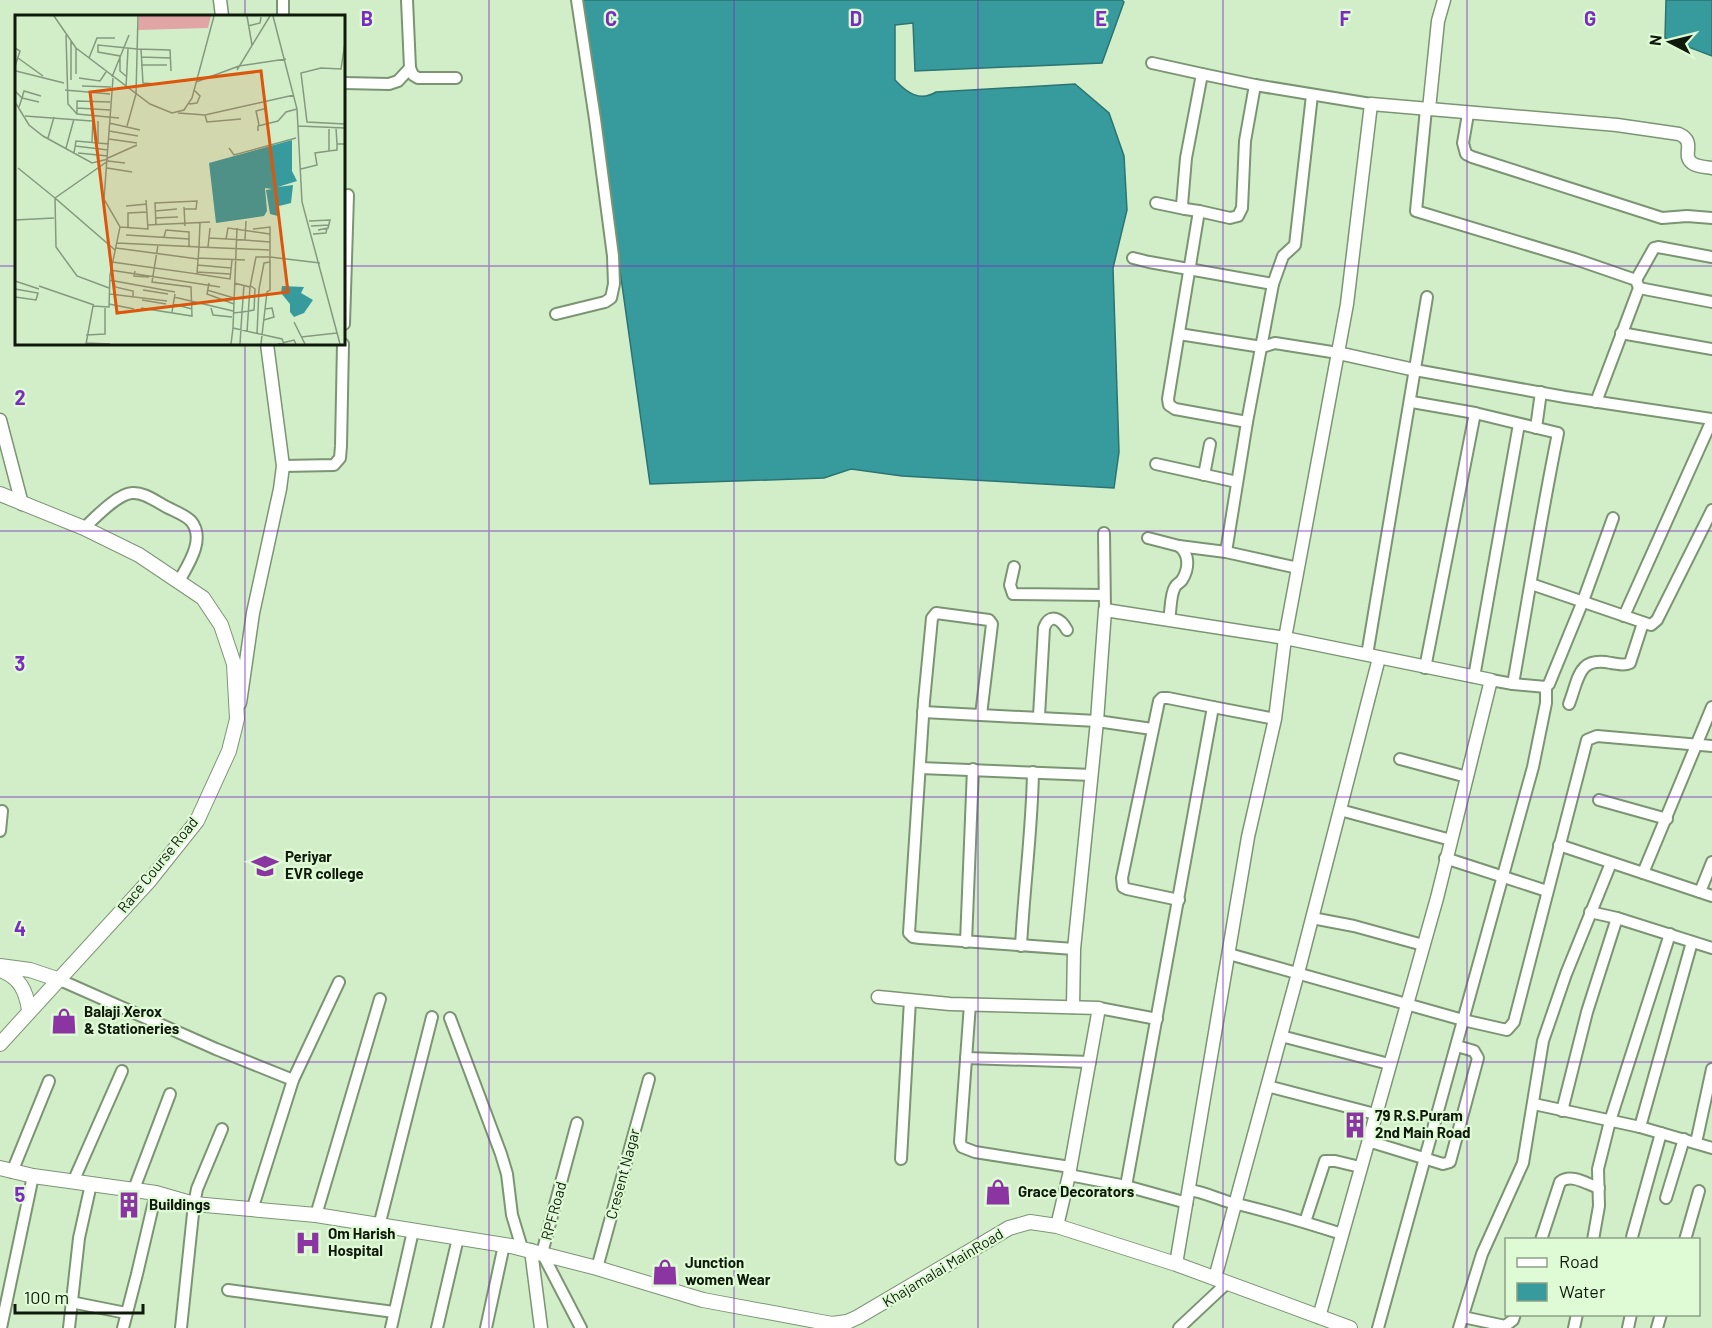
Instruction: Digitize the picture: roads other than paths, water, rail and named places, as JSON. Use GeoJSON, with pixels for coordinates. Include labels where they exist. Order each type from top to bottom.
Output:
{"type":"FeatureCollection","features":[{"type":"Feature","properties":{"kind":"main road","name":"Race Course Road"},"geometry":{"type":"LineString","coordinates":[[0,494],[84,528],[139,555],[202,598],[220,625],[234,664],[237,719],[229,751],[197,821],[150,880],[0,1044]]}},
{"type":"Feature","properties":{"kind":"main road"},"geometry":{"type":"LineString","coordinates":[[0,968],[30,970],[60,980]]}},
{"type":"Feature","properties":{"kind":"main road"},"geometry":{"type":"LineString","coordinates":[[0,968],[21,983],[27,995],[29,1010]]}},
{"type":"Feature","properties":{"kind":"main road","name":"Khajamalai MainRoad"},"geometry":{"type":"LineString","coordinates":[[6,1170],[73,1182],[134,1189],[194,1204],[316,1215],[532,1250],[703,1300],[825,1324],[847,1323],[1010,1228],[1030,1222],[1057,1226],[1176,1264],[1350,1328]]}},
{"type":"Feature","properties":{"kind":"street"},"geometry":{"type":"LineString","coordinates":[[220,0],[222,15]]}},
{"type":"Feature","properties":{"kind":"street"},"geometry":{"type":"LineString","coordinates":[[406,0],[410,68],[413,75],[418,78],[456,78]]}},
{"type":"Feature","properties":{"kind":"street"},"geometry":{"type":"LineString","coordinates":[[556,314],[605,302],[611,298],[614,284],[604,190],[577,0]]}},
{"type":"Feature","properties":{"kind":"street"},"geometry":{"type":"LineString","coordinates":[[1444,0],[1438,21],[1416,211],[1575,259],[1638,284],[1712,302]]}},
{"type":"Feature","properties":{"kind":"street"},"geometry":{"type":"LineString","coordinates":[[1152,63],[1255,85],[1371,105],[1617,125],[1679,135],[1688,141],[1690,162],[1712,168]]}},
{"type":"Feature","properties":{"kind":"street"},"geometry":{"type":"LineString","coordinates":[[345,83],[389,84],[398,81],[410,68]]}},
{"type":"Feature","properties":{"kind":"street"},"geometry":{"type":"LineString","coordinates":[[1185,208],[1182,205],[1186,158],[1203,74]]}},
{"type":"Feature","properties":{"kind":"street"},"geometry":{"type":"LineString","coordinates":[[1156,203],[1230,218],[1238,216],[1242,208],[1245,141],[1255,85]]}},
{"type":"Feature","properties":{"kind":"street"},"geometry":{"type":"LineString","coordinates":[[1226,552],[1273,284],[1284,256],[1294,245],[1312,95]]}},
{"type":"Feature","properties":{"kind":"street"},"geometry":{"type":"LineString","coordinates":[[1176,1264],[1248,837],[1275,718],[1285,638],[1347,304],[1371,105]]}},
{"type":"Feature","properties":{"kind":"street"},"geometry":{"type":"LineString","coordinates":[[1468,114],[1463,143],[1466,154],[1472,157],[1662,218],[1687,216],[1712,218]]}},
{"type":"Feature","properties":{"kind":"street"},"geometry":{"type":"LineString","coordinates":[[345,292],[348,195]]}},
{"type":"Feature","properties":{"kind":"street"},"geometry":{"type":"LineString","coordinates":[[1199,212],[1168,399],[1169,405],[1175,409],[1247,422]]}},
{"type":"Feature","properties":{"kind":"street"},"geometry":{"type":"LineString","coordinates":[[1596,402],[1638,284],[1654,248],[1712,257]]}},
{"type":"Feature","properties":{"kind":"street"},"geometry":{"type":"LineString","coordinates":[[1133,258],[1273,284]]}},
{"type":"Feature","properties":{"kind":"street"},"geometry":{"type":"LineString","coordinates":[[1179,1328],[1221,1280],[1235,1203],[1340,810],[1373,656],[1427,297]]}},
{"type":"Feature","properties":{"kind":"street"},"geometry":{"type":"LineString","coordinates":[[1621,333],[1712,350]]}},
{"type":"Feature","properties":{"kind":"street"},"geometry":{"type":"LineString","coordinates":[[1179,334],[1262,346],[1275,343],[1338,353],[1415,370],[1596,402],[1712,419],[1624,616]]}},
{"type":"Feature","properties":{"kind":"street"},"geometry":{"type":"LineString","coordinates":[[237,719],[253,613],[283,466],[267,345]]}},
{"type":"Feature","properties":{"kind":"street"},"geometry":{"type":"LineString","coordinates":[[283,466],[334,465],[338,461],[341,446],[343,345]]}},
{"type":"Feature","properties":{"kind":"street"},"geometry":{"type":"LineString","coordinates":[[1536,428],[1541,392]]}},
{"type":"Feature","properties":{"kind":"street"},"geometry":{"type":"LineString","coordinates":[[1412,402],[1475,413],[1558,433],[1540,518],[1513,684]]}},
{"type":"Feature","properties":{"kind":"street"},"geometry":{"type":"LineString","coordinates":[[1425,668],[1475,413]]}},
{"type":"Feature","properties":{"kind":"street"},"geometry":{"type":"LineString","coordinates":[[0,420],[22,504]]}},
{"type":"Feature","properties":{"kind":"street"},"geometry":{"type":"LineString","coordinates":[[1474,677],[1519,424]]}},
{"type":"Feature","properties":{"kind":"street"},"geometry":{"type":"LineString","coordinates":[[1204,475],[1210,444]]}},
{"type":"Feature","properties":{"kind":"street"},"geometry":{"type":"LineString","coordinates":[[1156,465],[1237,482]]}},
{"type":"Feature","properties":{"kind":"street"},"geometry":{"type":"LineString","coordinates":[[84,528],[107,507],[132,493],[143,495],[185,517],[192,522],[196,532],[195,549],[179,581]]}},
{"type":"Feature","properties":{"kind":"street"},"geometry":{"type":"LineString","coordinates":[[1531,584],[1651,625],[1656,620],[1712,510]]}},
{"type":"Feature","properties":{"kind":"street"},"geometry":{"type":"LineString","coordinates":[[1105,610],[1285,638],[1491,681],[1546,687],[1550,684],[1583,601],[1613,518]]}},
{"type":"Feature","properties":{"kind":"street"},"geometry":{"type":"LineString","coordinates":[[1073,1007],[1074,949],[1097,721],[1105,610],[1103,595],[1104,533]]}},
{"type":"Feature","properties":{"kind":"street"},"geometry":{"type":"LineString","coordinates":[[1148,538],[1298,568]]}},
{"type":"Feature","properties":{"kind":"street"},"geometry":{"type":"LineString","coordinates":[[1169,620],[1174,587],[1182,580],[1187,567],[1186,550],[1179,546]]}},
{"type":"Feature","properties":{"kind":"street"},"geometry":{"type":"LineString","coordinates":[[1014,567],[1010,585],[1013,594],[1103,595]]}},
{"type":"Feature","properties":{"kind":"street"},"geometry":{"type":"LineString","coordinates":[[981,715],[992,624],[989,620],[936,613],[932,618],[923,712],[909,933],[913,937],[920,938],[1074,949]]}},
{"type":"Feature","properties":{"kind":"street"},"geometry":{"type":"LineString","coordinates":[[1039,716],[1043,635],[1046,621],[1051,618],[1062,621],[1066,630]]}},
{"type":"Feature","properties":{"kind":"street"},"geometry":{"type":"LineString","coordinates":[[1569,704],[1582,669],[1589,663],[1598,660],[1627,665],[1630,663],[1643,623]]}},
{"type":"Feature","properties":{"kind":"street"},"geometry":{"type":"LineString","coordinates":[[1319,1317],[1437,898],[1445,858],[1491,681]]}},
{"type":"Feature","properties":{"kind":"street"},"geometry":{"type":"LineString","coordinates":[[1378,1328],[1541,734],[1546,687]]}},
{"type":"Feature","properties":{"kind":"street"},"geometry":{"type":"LineString","coordinates":[[1179,900],[1127,889],[1121,884],[1157,706],[1162,698],[1275,718]]}},
{"type":"Feature","properties":{"kind":"street"},"geometry":{"type":"LineString","coordinates":[[1126,1186],[1213,707]]}},
{"type":"Feature","properties":{"kind":"street"},"geometry":{"type":"LineString","coordinates":[[1643,873],[1712,707]]}},
{"type":"Feature","properties":{"kind":"street"},"geometry":{"type":"LineString","coordinates":[[923,712],[1039,716],[1152,729]]}},
{"type":"Feature","properties":{"kind":"street"},"geometry":{"type":"LineString","coordinates":[[1229,954],[1463,1020],[1507,1030],[1514,1022],[1587,740],[1597,736],[1712,746]]}},
{"type":"Feature","properties":{"kind":"street"},"geometry":{"type":"LineString","coordinates":[[1400,759],[1467,777]]}},
{"type":"Feature","properties":{"kind":"street"},"geometry":{"type":"LineString","coordinates":[[920,768],[1092,775]]}},
{"type":"Feature","properties":{"kind":"street"},"geometry":{"type":"LineString","coordinates":[[966,942],[973,769]]}},
{"type":"Feature","properties":{"kind":"street"},"geometry":{"type":"LineString","coordinates":[[1021,946],[1024,883],[1032,820],[1033,772]]}},
{"type":"Feature","properties":{"kind":"street"},"geometry":{"type":"LineString","coordinates":[[1599,800],[1667,819]]}},
{"type":"Feature","properties":{"kind":"street"},"geometry":{"type":"LineString","coordinates":[[1340,810],[1451,840]]}},
{"type":"Feature","properties":{"kind":"street"},"geometry":{"type":"LineString","coordinates":[[0,831],[2,811]]}},
{"type":"Feature","properties":{"kind":"street"},"geometry":{"type":"LineString","coordinates":[[1559,845],[1712,896]]}},
{"type":"Feature","properties":{"kind":"street"},"geometry":{"type":"LineString","coordinates":[[1445,858],[1547,891]]}},
{"type":"Feature","properties":{"kind":"street"},"geometry":{"type":"LineString","coordinates":[[1700,892],[1712,862]]}},
{"type":"Feature","properties":{"kind":"street"},"geometry":{"type":"LineString","coordinates":[[1514,1316],[1505,1326],[1461,1323],[1482,1254],[1523,1163],[1543,1041],[1566,974],[1611,863]]}},
{"type":"Feature","properties":{"kind":"street"},"geometry":{"type":"LineString","coordinates":[[1590,912],[1617,918],[1712,948]]}},
{"type":"Feature","properties":{"kind":"street"},"geometry":{"type":"LineString","coordinates":[[1312,918],[1354,926],[1423,945]]}},
{"type":"Feature","properties":{"kind":"street"},"geometry":{"type":"LineString","coordinates":[[1562,1111],[1587,1012],[1617,918]]}},
{"type":"Feature","properties":{"kind":"street"},"geometry":{"type":"LineString","coordinates":[[1593,1238],[1599,1206],[1598,1169],[1610,1121],[1670,934]]}},
{"type":"Feature","properties":{"kind":"street"},"geometry":{"type":"LineString","coordinates":[[1640,1127],[1692,942]]}},
{"type":"Feature","properties":{"kind":"street"},"geometry":{"type":"LineString","coordinates":[[60,980],[216,1049],[293,1080]]}},
{"type":"Feature","properties":{"kind":"street"},"geometry":{"type":"LineString","coordinates":[[252,1210],[293,1080],[339,982]]}},
{"type":"Feature","properties":{"kind":"street"},"geometry":{"type":"LineString","coordinates":[[878,997],[970,1005],[1099,1008],[1157,1018]]}},
{"type":"Feature","properties":{"kind":"street"},"geometry":{"type":"LineString","coordinates":[[316,1215],[380,999]]}},
{"type":"Feature","properties":{"kind":"street"},"geometry":{"type":"LineString","coordinates":[[901,1159],[910,1000]]}},
{"type":"Feature","properties":{"kind":"street"},"geometry":{"type":"LineString","coordinates":[[970,1005],[960,1142],[962,1147],[975,1152],[1069,1171],[1126,1186],[1188,1197],[1208,1193],[1342,1234]]}},
{"type":"Feature","properties":{"kind":"street"},"geometry":{"type":"LineString","coordinates":[[1057,1226],[1099,1008]]}},
{"type":"Feature","properties":{"kind":"street"},"geometry":{"type":"LineString","coordinates":[[379,1226],[432,1017]]}},
{"type":"Feature","properties":{"kind":"street"},"geometry":{"type":"LineString","coordinates":[[450,1018],[501,1154],[507,1174],[512,1215],[532,1250],[541,1328]]}},
{"type":"Feature","properties":{"kind":"street"},"geometry":{"type":"LineString","coordinates":[[1281,1036],[1389,1064]]}},
{"type":"Feature","properties":{"kind":"street"},"geometry":{"type":"LineString","coordinates":[[1368,1141],[1447,1164],[1451,1158],[1478,1058],[1474,1051],[1457,1046]]}},
{"type":"Feature","properties":{"kind":"street"},"geometry":{"type":"LineString","coordinates":[[966,1058],[1090,1062]]}},
{"type":"Feature","properties":{"kind":"street"},"geometry":{"type":"LineString","coordinates":[[1696,1143],[1712,1069]]}},
{"type":"Feature","properties":{"kind":"street"},"geometry":{"type":"LineString","coordinates":[[73,1182],[122,1071]]}},
{"type":"Feature","properties":{"kind":"street","name":"Cresent Nagar"},"geometry":{"type":"LineString","coordinates":[[597,1268],[649,1079]]}},
{"type":"Feature","properties":{"kind":"street"},"geometry":{"type":"LineString","coordinates":[[6,1170],[49,1081]]}},
{"type":"Feature","properties":{"kind":"street"},"geometry":{"type":"LineString","coordinates":[[1267,1086],[1375,1114]]}},
{"type":"Feature","properties":{"kind":"street"},"geometry":{"type":"LineString","coordinates":[[134,1189],[170,1094]]}},
{"type":"Feature","properties":{"kind":"street"},"geometry":{"type":"LineString","coordinates":[[1534,1104],[1640,1127],[1712,1148]]}},
{"type":"Feature","properties":{"kind":"street","name":"RPFRoad"},"geometry":{"type":"LineString","coordinates":[[577,1123],[532,1250],[581,1328]]}},
{"type":"Feature","properties":{"kind":"street"},"geometry":{"type":"LineString","coordinates":[[181,1328],[197,1189],[222,1129]]}},
{"type":"Feature","properties":{"kind":"street"},"geometry":{"type":"LineString","coordinates":[[1632,1237],[1661,1133]]}},
{"type":"Feature","properties":{"kind":"street"},"geometry":{"type":"LineString","coordinates":[[1666,1198],[1684,1139]]}},
{"type":"Feature","properties":{"kind":"street"},"geometry":{"type":"LineString","coordinates":[[1305,1222],[1325,1161],[1360,1167]]}},
{"type":"Feature","properties":{"kind":"street"},"geometry":{"type":"LineString","coordinates":[[1,1328],[33,1176]]}},
{"type":"Feature","properties":{"kind":"street"},"geometry":{"type":"LineString","coordinates":[[1541,1238],[1560,1182],[1565,1178],[1570,1178],[1599,1188]]}},
{"type":"Feature","properties":{"kind":"street"},"geometry":{"type":"LineString","coordinates":[[69,1328],[79,1238],[91,1184]]}},
{"type":"Feature","properties":{"kind":"street"},"geometry":{"type":"LineString","coordinates":[[1685,1238],[1699,1191]]}},
{"type":"Feature","properties":{"kind":"street"},"geometry":{"type":"LineString","coordinates":[[123,1328],[156,1193]]}},
{"type":"Feature","properties":{"kind":"street"},"geometry":{"type":"LineString","coordinates":[[390,1328],[413,1230]]}},
{"type":"Feature","properties":{"kind":"street"},"geometry":{"type":"LineString","coordinates":[[437,1328],[458,1238]]}},
{"type":"Feature","properties":{"kind":"street"},"geometry":{"type":"LineString","coordinates":[[486,1328],[504,1245]]}},
{"type":"Feature","properties":{"kind":"street"},"geometry":{"type":"LineString","coordinates":[[228,1290],[394,1312]]}},
{"type":"Feature","properties":{"kind":"street"},"geometry":{"type":"LineString","coordinates":[[71,1302],[126,1313]]}},
{"type":"Feature","properties":{"kind":"water"},"geometry":{"type":"Polygon","coordinates":[[[582,0],[1122,0],[1124,2],[1102,63],[915,71],[913,23],[895,25],[895,80],[914,95],[1075,84],[1109,113],[1124,156],[1127,210],[1113,268],[1119,452],[1114,488],[902,476],[851,469],[824,478],[650,484],[582,0]]]}},
{"type":"Feature","properties":{"kind":"water"},"geometry":{"type":"Polygon","coordinates":[[[1666,0],[1712,0],[1712,56],[1665,38],[1666,0]]]}},
{"type":"Feature","properties":{"kind":"place","name":"Periyar EVR college"},"geometry":{"type":"Point","coordinates":[265,866]}},
{"type":"Feature","properties":{"kind":"place","name":"Balaji Xerox & Stationeries"},"geometry":{"type":"Point","coordinates":[64,1021]}},
{"type":"Feature","properties":{"kind":"place","name":"79 R.S.Puram 2nd Main Road"},"geometry":{"type":"Point","coordinates":[1355,1125]}},
{"type":"Feature","properties":{"kind":"place","name":"Grace Decorators"},"geometry":{"type":"Point","coordinates":[998,1192]}},
{"type":"Feature","properties":{"kind":"place","name":"Buildings"},"geometry":{"type":"Point","coordinates":[129,1205]}},
{"type":"Feature","properties":{"kind":"place","name":"Om Harish Hospital"},"geometry":{"type":"Point","coordinates":[308,1243]}},
{"type":"Feature","properties":{"kind":"place","name":"Junction women Wear"},"geometry":{"type":"Point","coordinates":[665,1272]}}]}
